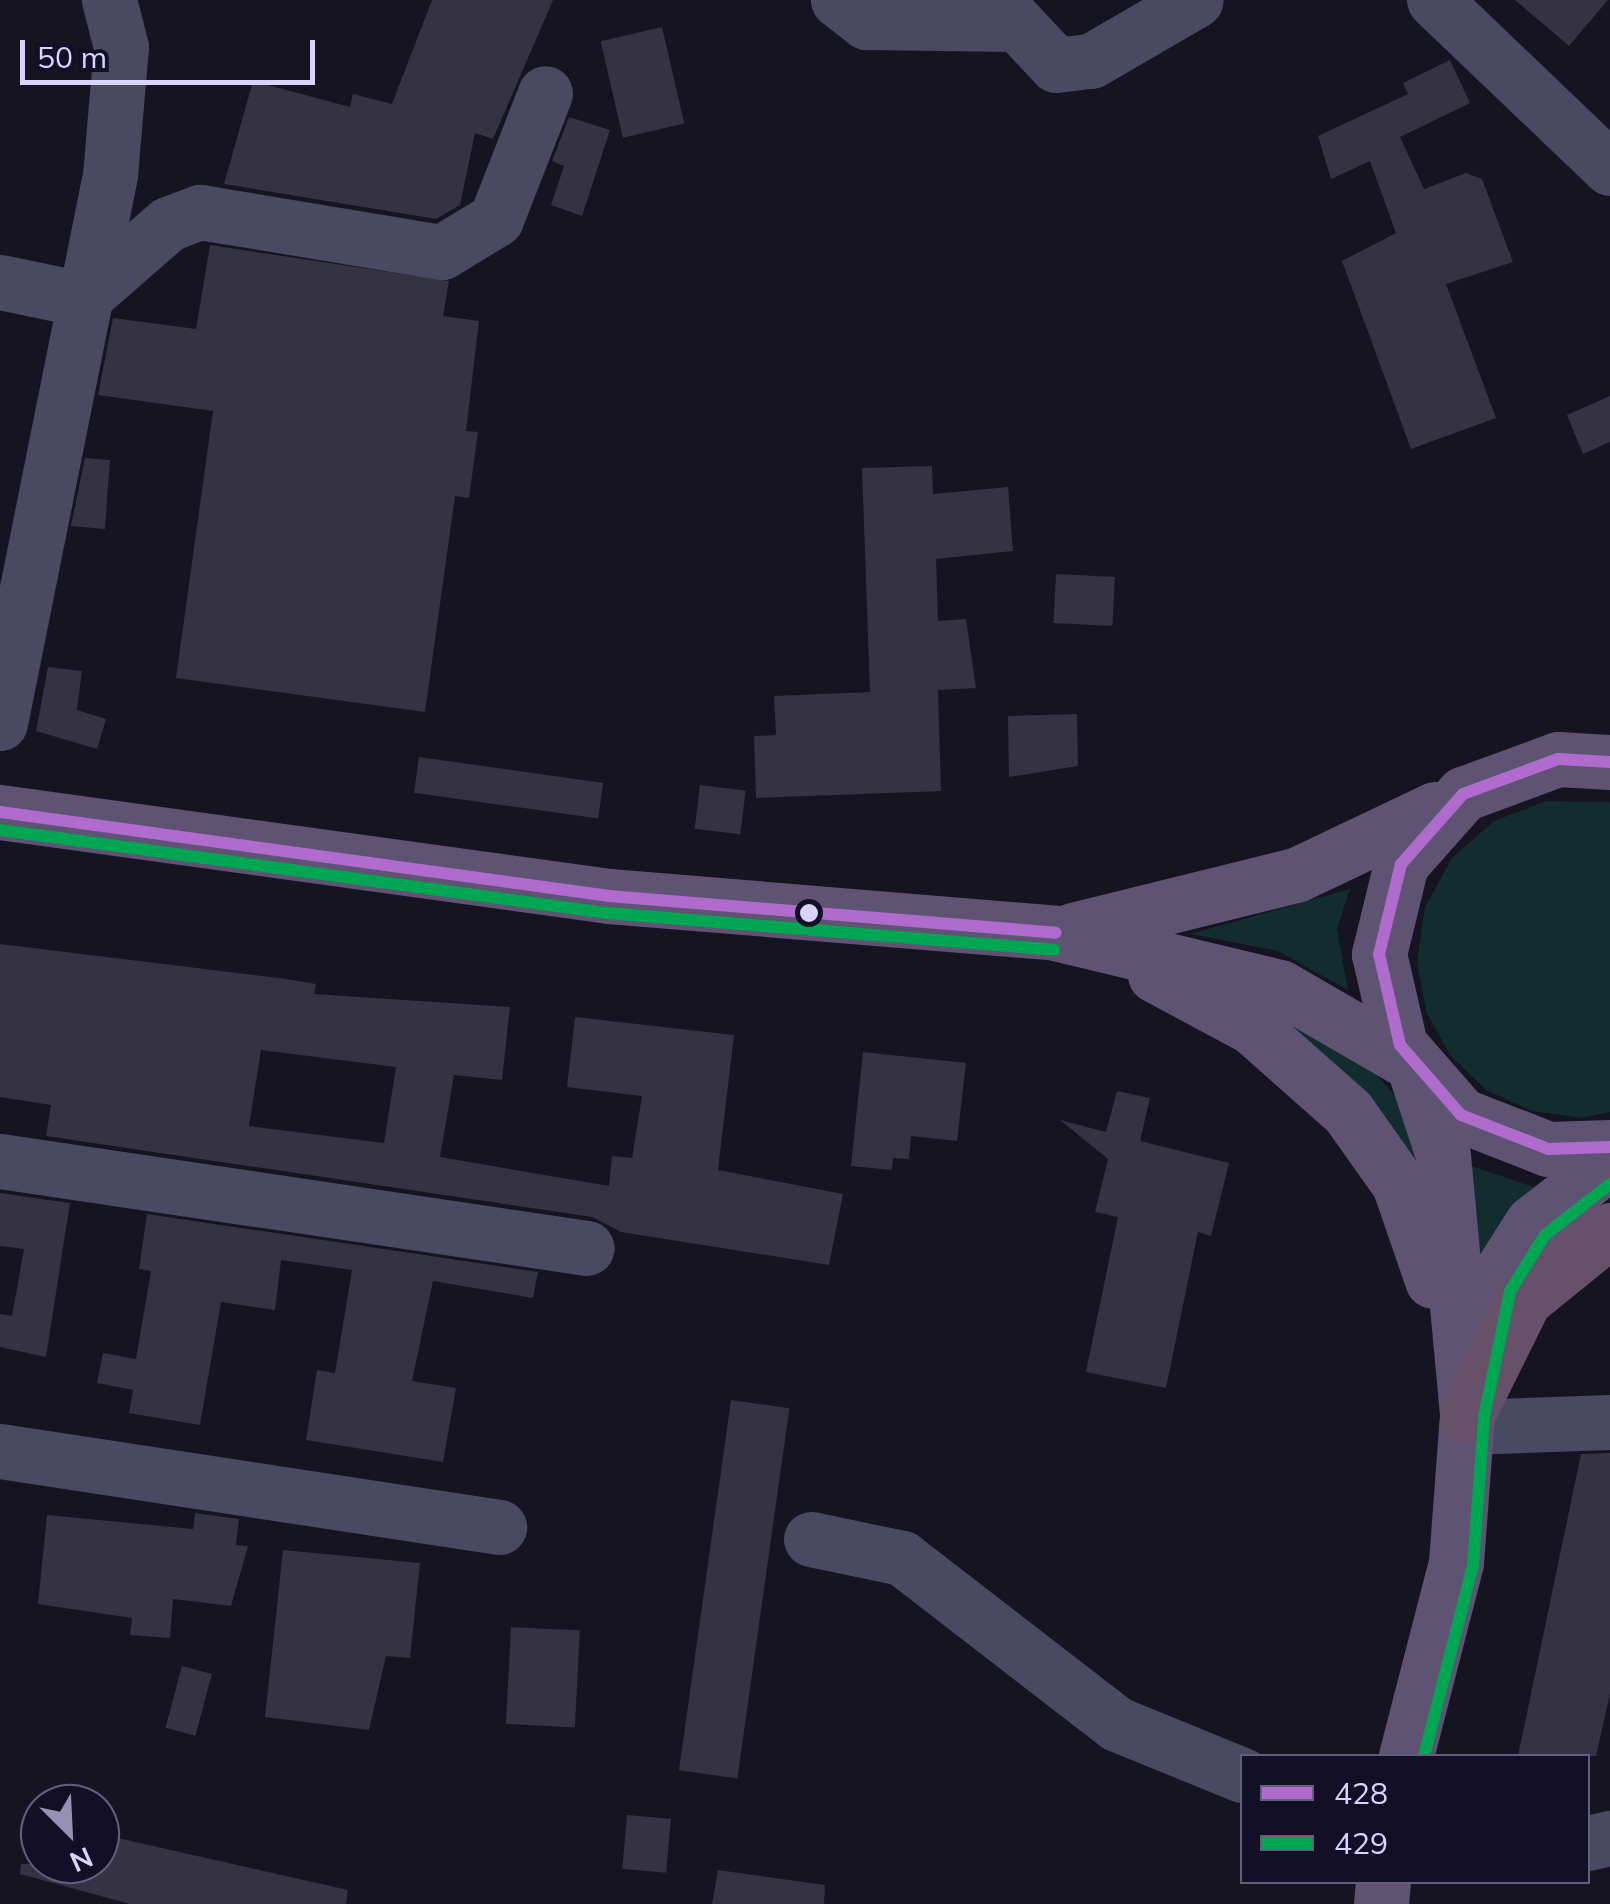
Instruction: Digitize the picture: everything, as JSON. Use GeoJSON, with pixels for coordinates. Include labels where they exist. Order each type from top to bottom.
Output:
{"type":"FeatureCollection","features":[{"type":"Feature","properties":{"kind":"highway"},"geometry":{"type":"LineString","coordinates":[[1467,1421],[1524,1300],[1610,1230]]}},
{"type":"Feature","properties":{"kind":"main road"},"geometry":{"type":"LineString","coordinates":[[1056,934],[1296,876],[1463,794],[1558,760],[1610,762]]}},
{"type":"Feature","properties":{"kind":"main road"},"geometry":{"type":"LineString","coordinates":[[1463,794],[1401,864],[1384,908],[1384,1001],[1413,1064],[1443,1154],[1467,1421]]}},
{"type":"Feature","properties":{"kind":"main road"},"geometry":{"type":"LineString","coordinates":[[0,812],[678,904],[1056,934],[1262,981],[1413,1064],[1462,1116],[1503,1137],[1548,1150],[1610,1147]]}},
{"type":"Feature","properties":{"kind":"main road"},"geometry":{"type":"LineString","coordinates":[[1056,934],[1252,1027],[1348,1112],[1399,1184],[1421,1236],[1467,1421]]}},
{"type":"Feature","properties":{"kind":"main road"},"geometry":{"type":"LineString","coordinates":[[1407,1754],[1456,1562],[1467,1421],[1493,1284],[1510,1254],[1559,1197],[1610,1162]]}},
{"type":"Feature","properties":{"kind":"street"},"geometry":{"type":"LineString","coordinates":[[0,723],[82,299],[110,176],[121,48],[110,0]]}},
{"type":"Feature","properties":{"kind":"street"},"geometry":{"type":"LineString","coordinates":[[838,0],[866,22],[1004,12],[1056,65],[1090,61],[1196,0]]}},
{"type":"Feature","properties":{"kind":"street"},"geometry":{"type":"LineString","coordinates":[[1434,0],[1610,168]]}},
{"type":"Feature","properties":{"kind":"street"},"geometry":{"type":"LineString","coordinates":[[82,299],[168,224],[200,212],[442,252],[473,239],[496,219],[545,94]]}},
{"type":"Feature","properties":{"kind":"street"},"geometry":{"type":"LineString","coordinates":[[0,282],[82,299]]}},
{"type":"Feature","properties":{"kind":"street"},"geometry":{"type":"LineString","coordinates":[[0,1161],[587,1248]]}},
{"type":"Feature","properties":{"kind":"street"},"geometry":{"type":"LineString","coordinates":[[1467,1421],[1610,1422]]}},
{"type":"Feature","properties":{"kind":"street"},"geometry":{"type":"LineString","coordinates":[[0,1451],[499,1527]]}},
{"type":"Feature","properties":{"kind":"street"},"geometry":{"type":"LineString","coordinates":[[811,1539],[902,1558],[1117,1724],[1240,1774]]}},
{"type":"Feature","properties":{"kind":"green space"},"geometry":{"type":"Polygon","coordinates":[[[1546,801],[1610,802],[1610,1112],[1582,1118],[1532,1111],[1486,1090],[1450,1055],[1426,1011],[1417,962],[1425,907],[1452,858],[1494,821],[1546,801]]]}},
{"type":"Feature","properties":{"kind":"green space"},"geometry":{"type":"Polygon","coordinates":[[[1350,889],[1337,929],[1348,990],[1278,951],[1190,934],[1350,889]]]}},
{"type":"Feature","properties":{"kind":"green space"},"geometry":{"type":"Polygon","coordinates":[[[1260,1005],[1363,1059],[1396,1097],[1428,1176],[1260,1005]]]}},
{"type":"Feature","properties":{"kind":"green space"},"geometry":{"type":"Polygon","coordinates":[[[1460,1162],[1545,1191],[1469,1273],[1460,1162]]]}},
{"type":"Feature","properties":{"kind":"building"},"geometry":{"type":"Polygon","coordinates":[[[432,0],[553,0],[493,139],[475,133],[460,205],[436,219],[224,184],[253,81],[350,107],[353,94],[392,104],[432,0]]]}},
{"type":"Feature","properties":{"kind":"building"},"geometry":{"type":"Polygon","coordinates":[[[1515,0],[1608,0],[1569,46],[1515,0]]]}},
{"type":"Feature","properties":{"kind":"building"},"geometry":{"type":"Polygon","coordinates":[[[662,27],[684,123],[623,138],[601,41],[662,27]]]}},
{"type":"Feature","properties":{"kind":"building"},"geometry":{"type":"Polygon","coordinates":[[[1450,60],[1470,103],[1400,137],[1424,189],[1466,173],[1482,179],[1513,262],[1446,284],[1496,418],[1411,449],[1342,261],[1396,233],[1370,161],[1331,179],[1318,136],[1408,94],[1403,83],[1450,60]]]}},
{"type":"Feature","properties":{"kind":"building"},"geometry":{"type":"Polygon","coordinates":[[[569,117],[610,130],[582,216],[551,205],[564,166],[552,161],[569,117]]]}},
{"type":"Feature","properties":{"kind":"building"},"geometry":{"type":"Polygon","coordinates":[[[210,245],[449,281],[443,316],[479,321],[466,431],[478,432],[469,498],[455,496],[425,712],[176,678],[213,411],[98,395],[113,318],[196,329],[210,245]]]}},
{"type":"Feature","properties":{"kind":"building"},"geometry":{"type":"Polygon","coordinates":[[[1610,396],[1610,442],[1583,454],[1567,415],[1610,396]]]}},
{"type":"Feature","properties":{"kind":"building"},"geometry":{"type":"Polygon","coordinates":[[[85,458],[110,460],[105,529],[71,526],[85,458]]]}},
{"type":"Feature","properties":{"kind":"building"},"geometry":{"type":"Polygon","coordinates":[[[932,466],[933,494],[1008,487],[1013,551],[936,559],[938,621],[966,619],[976,688],[938,690],[941,791],[756,798],[754,736],[776,735],[774,696],[870,692],[862,468],[932,466]]]}},
{"type":"Feature","properties":{"kind":"building"},"geometry":{"type":"Polygon","coordinates":[[[1056,574],[1115,577],[1112,626],[1053,623],[1056,574]]]}},
{"type":"Feature","properties":{"kind":"building"},"geometry":{"type":"Polygon","coordinates":[[[48,667],[82,671],[77,710],[106,719],[97,749],[36,731],[48,667]]]}},
{"type":"Feature","properties":{"kind":"building"},"geometry":{"type":"Polygon","coordinates":[[[1077,714],[1078,766],[1009,777],[1008,716],[1077,714]]]}},
{"type":"Feature","properties":{"kind":"building"},"geometry":{"type":"Polygon","coordinates":[[[419,757],[603,783],[598,819],[414,793],[419,757]]]}},
{"type":"Feature","properties":{"kind":"building"},"geometry":{"type":"Polygon","coordinates":[[[700,785],[746,791],[740,834],[695,829],[700,785]]]}},
{"type":"Feature","properties":{"kind":"building"},"geometry":{"type":"Polygon","coordinates":[[[0,944],[286,979],[316,984],[314,994],[510,1007],[502,1080],[454,1075],[440,1157],[609,1186],[612,1156],[632,1158],[642,1096],[567,1087],[575,1017],[734,1035],[718,1170],[843,1194],[829,1265],[621,1232],[592,1217],[46,1136],[51,1105],[0,1097],[0,944]],[[261,1050],[249,1126],[384,1143],[396,1067],[261,1050]]]}},
{"type":"Feature","properties":{"kind":"building"},"geometry":{"type":"Polygon","coordinates":[[[863,1052],[966,1063],[957,1141],[911,1136],[909,1159],[893,1158],[892,1170],[851,1166],[863,1052]]]}},
{"type":"Feature","properties":{"kind":"building"},"geometry":{"type":"Polygon","coordinates":[[[1117,1091],[1150,1098],[1140,1141],[1229,1163],[1211,1236],[1198,1232],[1166,1388],[1086,1372],[1118,1217],[1095,1212],[1108,1159],[1060,1120],[1106,1132],[1117,1091]]]}},
{"type":"Feature","properties":{"kind":"building"},"geometry":{"type":"Polygon","coordinates":[[[0,1193],[70,1203],[46,1357],[0,1347],[0,1314],[12,1316],[24,1249],[0,1246],[0,1193]]]}},
{"type":"Feature","properties":{"kind":"building"},"geometry":{"type":"Polygon","coordinates":[[[147,1214],[538,1272],[533,1298],[433,1281],[412,1381],[456,1388],[443,1462],[306,1440],[317,1370],[335,1373],[352,1270],[281,1260],[275,1310],[221,1302],[200,1425],[129,1413],[133,1390],[97,1383],[103,1353],[136,1359],[151,1271],[139,1269],[147,1214]]]}},
{"type":"Feature","properties":{"kind":"building"},"geometry":{"type":"Polygon","coordinates":[[[731,1400],[789,1408],[737,1779],[679,1770],[731,1400]]]}},
{"type":"Feature","properties":{"kind":"building"},"geometry":{"type":"Polygon","coordinates":[[[1610,1453],[1610,1694],[1596,1756],[1518,1754],[1581,1454],[1610,1453]]]}},
{"type":"Feature","properties":{"kind":"building"},"geometry":{"type":"Polygon","coordinates":[[[195,1513],[239,1519],[236,1545],[248,1546],[231,1606],[173,1599],[170,1638],[130,1635],[132,1618],[38,1604],[47,1515],[193,1529],[195,1513]]]}},
{"type":"Feature","properties":{"kind":"building"},"geometry":{"type":"Polygon","coordinates":[[[283,1550],[420,1563],[410,1658],[386,1656],[369,1730],[265,1717],[283,1550]]]}},
{"type":"Feature","properties":{"kind":"building"},"geometry":{"type":"Polygon","coordinates":[[[511,1627],[580,1631],[575,1727],[506,1724],[511,1627]]]}},
{"type":"Feature","properties":{"kind":"building"},"geometry":{"type":"Polygon","coordinates":[[[182,1666],[212,1674],[195,1736],[165,1728],[182,1666]]]}},
{"type":"Feature","properties":{"kind":"building"},"geometry":{"type":"Polygon","coordinates":[[[627,1815],[671,1819],[666,1873],[622,1869],[627,1815]]]}},
{"type":"Feature","properties":{"kind":"building"},"geometry":{"type":"Polygon","coordinates":[[[120,1839],[348,1890],[346,1904],[130,1904],[57,1884],[120,1884],[120,1839]]]}},
{"type":"Feature","properties":{"kind":"building"},"geometry":{"type":"Polygon","coordinates":[[[718,1870],[825,1885],[824,1904],[712,1904],[718,1870]]]}},
{"type":"Feature","properties":{"kind":"transit line","name":"428"},"geometry":{"type":"LineString","coordinates":[[1610,762],[1558,759],[1463,794],[1401,864],[1379,954],[1400,1045],[1461,1115],[1548,1149],[1610,1147]]}},
{"type":"Feature","properties":{"kind":"transit line","name":"428"},"geometry":{"type":"LineString","coordinates":[[0,812],[609,896],[1055,933]]}},
{"type":"Feature","properties":{"kind":"transit line","name":"429"},"geometry":{"type":"LineString","coordinates":[[0,830],[607,913],[1054,950]]}},
{"type":"Feature","properties":{"kind":"transit line","name":"429"},"geometry":{"type":"LineString","coordinates":[[1425,1754],[1473,1565],[1484,1417],[1510,1291],[1545,1235],[1610,1184]]}}]}
